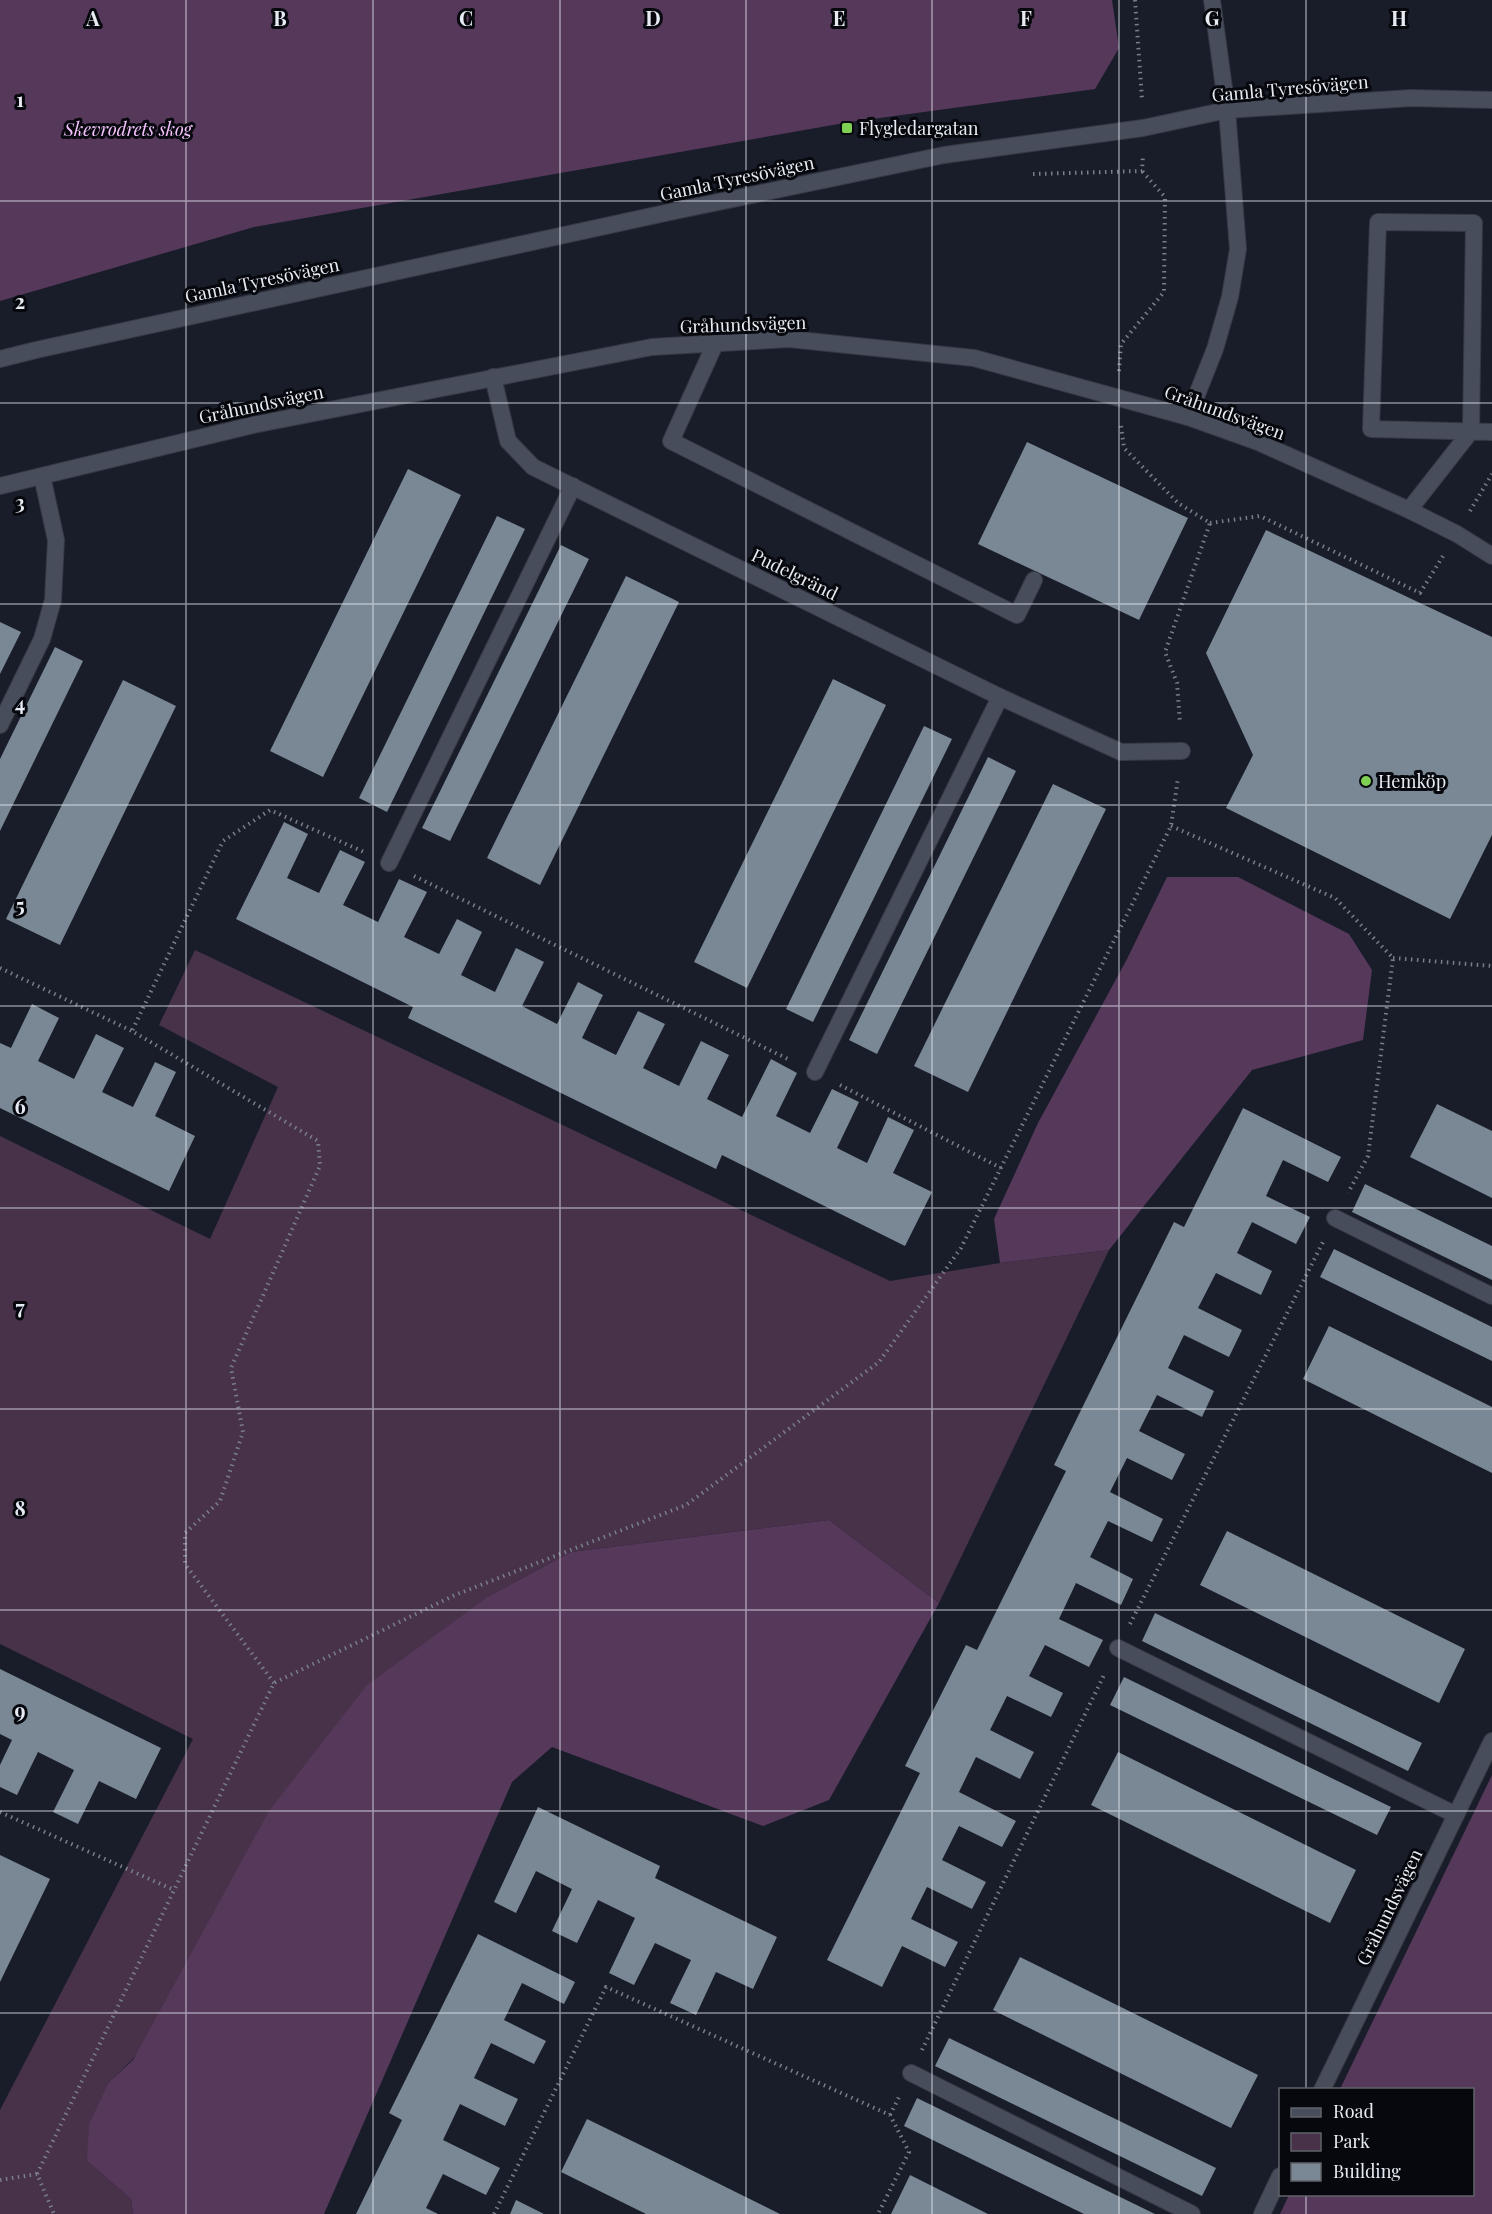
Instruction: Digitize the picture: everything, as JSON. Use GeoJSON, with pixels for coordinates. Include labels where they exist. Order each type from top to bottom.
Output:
{"type":"FeatureCollection","features":[{"type":"Feature","properties":{"kind":"street"},"geometry":{"type":"LineString","coordinates":[[1188,417],[1215,349],[1230,297],[1238,249],[1227,110],[1212,0]]}},
{"type":"Feature","properties":{"kind":"street","name":"Gamla Tyresövägen"},"geometry":{"type":"LineString","coordinates":[[0,359],[658,214],[944,155],[1143,128],[1227,110],[1411,98],[1492,100]]}},
{"type":"Feature","properties":{"kind":"street"},"geometry":{"type":"LineString","coordinates":[[1409,510],[1471,431],[1474,223],[1378,222],[1371,429],[1471,431],[1492,432]]}},
{"type":"Feature","properties":{"kind":"street","name":"Gråhundsvägen"},"geometry":{"type":"LineString","coordinates":[[0,486],[253,425],[652,347],[789,339],[974,358],[1188,417],[1258,442],[1409,510],[1457,534],[1492,556]]}},
{"type":"Feature","properties":{"kind":"street"},"geometry":{"type":"LineString","coordinates":[[715,344],[671,441],[1017,615],[1034,580]]}},
{"type":"Feature","properties":{"kind":"street","name":"Pudelgränd"},"geometry":{"type":"LineString","coordinates":[[493,377],[508,441],[533,467],[1000,697],[1121,752],[1182,751]]}},
{"type":"Feature","properties":{"kind":"street"},"geometry":{"type":"LineString","coordinates":[[0,725],[42,639],[53,600],[56,540],[42,476]]}},
{"type":"Feature","properties":{"kind":"street"},"geometry":{"type":"LineString","coordinates":[[388,863],[573,486]]}},
{"type":"Feature","properties":{"kind":"street"},"geometry":{"type":"LineString","coordinates":[[815,1072],[1000,697]]}},
{"type":"Feature","properties":{"kind":"street"},"geometry":{"type":"LineString","coordinates":[[1335,1218],[1492,1296]]}},
{"type":"Feature","properties":{"kind":"street"},"geometry":{"type":"LineString","coordinates":[[1118,1648],[1456,1815]]}},
{"type":"Feature","properties":{"kind":"street","name":"Gråhundsvägen"},"geometry":{"type":"LineString","coordinates":[[1323,2088],[1492,1741]]}},
{"type":"Feature","properties":{"kind":"street"},"geometry":{"type":"LineString","coordinates":[[911,2073],[1192,2214]]}},
{"type":"Feature","properties":{"kind":"street"},"geometry":{"type":"LineString","coordinates":[[1262,2214],[1279,2179]]}},
{"type":"Feature","properties":{"kind":"path"},"geometry":{"type":"LineString","coordinates":[[1136,0],[1143,128]]}},
{"type":"Feature","properties":{"kind":"path"},"geometry":{"type":"LineString","coordinates":[[1142,171],[1166,196],[1164,292],[1121,344],[1118,398],[1124,448],[1178,504],[1210,523],[1260,516],[1420,593],[1492,474]]}},
{"type":"Feature","properties":{"kind":"path"},"geometry":{"type":"LineString","coordinates":[[54,2214],[37,2174],[274,1683],[455,1595],[687,1505],[879,1362],[962,1248],[1171,826],[1182,751],[1177,683],[1165,652],[1210,523]]}},
{"type":"Feature","properties":{"kind":"path"},"geometry":{"type":"LineString","coordinates":[[132,1031],[223,841],[270,810],[388,863],[815,1072],[1001,1168]]}},
{"type":"Feature","properties":{"kind":"path"},"geometry":{"type":"LineString","coordinates":[[1171,826],[1335,898],[1393,958],[1492,966]]}},
{"type":"Feature","properties":{"kind":"path"},"geometry":{"type":"LineString","coordinates":[[890,2115],[1118,1648],[1368,1156],[1393,958]]}},
{"type":"Feature","properties":{"kind":"path"},"geometry":{"type":"LineString","coordinates":[[0,968],[132,1031],[318,1141],[320,1166],[231,1368],[243,1432],[220,1501],[185,1533],[185,1564],[274,1683]]}},
{"type":"Feature","properties":{"kind":"path"},"geometry":{"type":"LineString","coordinates":[[0,1812],[174,1890]]}},
{"type":"Feature","properties":{"kind":"path"},"geometry":{"type":"LineString","coordinates":[[494,2214],[606,1987],[890,2115],[909,2152],[878,2214]]}},
{"type":"Feature","properties":{"kind":"path"},"geometry":{"type":"LineString","coordinates":[[0,2180],[37,2174]]}},
{"type":"Feature","properties":{"kind":"green space","name":"Skevrodrets skog"},"geometry":{"type":"Polygon","coordinates":[[[0,0],[1112,0],[1119,48],[1095,89],[850,122],[254,227],[0,301],[0,0]]]}},
{"type":"Feature","properties":{"kind":"green space"},"geometry":{"type":"Polygon","coordinates":[[[1167,877],[1238,877],[1349,934],[1372,970],[1363,1040],[1252,1070],[1109,1250],[1000,1263],[994,1219],[1038,1123],[1127,959],[1167,877]]]}},
{"type":"Feature","properties":{"kind":"green space"},"geometry":{"type":"Polygon","coordinates":[[[195,950],[890,1281],[1000,1263],[1109,1250],[939,1603],[829,1520],[571,1552],[489,1596],[132,2060],[109,2082],[87,2161],[131,2199],[133,2214],[0,2214],[0,2110],[193,1739],[0,1644],[0,1136],[210,1239],[278,1087],[159,1025],[195,950]]]}},
{"type":"Feature","properties":{"kind":"green space"},"geometry":{"type":"Polygon","coordinates":[[[829,1520],[939,1603],[829,1800],[763,1826],[552,1747],[512,1782],[324,2214],[133,2214],[131,2199],[87,2161],[89,2124],[109,2082],[133,2060],[269,1811],[367,1685],[489,1596],[571,1552],[829,1520]]]}},
{"type":"Feature","properties":{"kind":"green space"},"geometry":{"type":"Polygon","coordinates":[[[1492,1775],[1492,2214],[1280,2214],[1289,2196],[1474,2196],[1474,2088],[1340,2088],[1492,1775]]]}},
{"type":"Feature","properties":{"kind":"building"},"geometry":{"type":"Polygon","coordinates":[[[1027,442],[1188,518],[1139,620],[978,544],[1027,442]]]}},
{"type":"Feature","properties":{"kind":"building"},"geometry":{"type":"Polygon","coordinates":[[[408,469],[461,495],[323,777],[270,751],[408,469]]]}},
{"type":"Feature","properties":{"kind":"building"},"geometry":{"type":"Polygon","coordinates":[[[497,516],[525,529],[387,812],[359,798],[497,516]]]}},
{"type":"Feature","properties":{"kind":"building","name":"Hemköp"},"geometry":{"type":"Polygon","coordinates":[[[1266,530],[1492,637],[1492,835],[1450,919],[1226,808],[1253,755],[1206,653],[1266,530]]]}},
{"type":"Feature","properties":{"kind":"building"},"geometry":{"type":"Polygon","coordinates":[[[561,545],[589,559],[450,841],[422,828],[561,545]]]}},
{"type":"Feature","properties":{"kind":"building"},"geometry":{"type":"Polygon","coordinates":[[[626,576],[679,602],[540,885],[487,858],[626,576]]]}},
{"type":"Feature","properties":{"kind":"building"},"geometry":{"type":"Polygon","coordinates":[[[0,622],[21,632],[0,674],[0,622]]]}},
{"type":"Feature","properties":{"kind":"building"},"geometry":{"type":"Polygon","coordinates":[[[55,647],[83,661],[0,831],[0,759],[55,647]]]}},
{"type":"Feature","properties":{"kind":"building"},"geometry":{"type":"Polygon","coordinates":[[[833,679],[886,705],[747,988],[694,962],[833,679]]]}},
{"type":"Feature","properties":{"kind":"building"},"geometry":{"type":"Polygon","coordinates":[[[123,680],[176,706],[60,945],[6,919],[123,680]]]}},
{"type":"Feature","properties":{"kind":"building"},"geometry":{"type":"Polygon","coordinates":[[[924,726],[952,739],[813,1022],[786,1009],[924,726]]]}},
{"type":"Feature","properties":{"kind":"building"},"geometry":{"type":"Polygon","coordinates":[[[988,757],[1016,771],[877,1054],[849,1040],[988,757]]]}},
{"type":"Feature","properties":{"kind":"building"},"geometry":{"type":"Polygon","coordinates":[[[1053,784],[1106,809],[968,1092],[914,1066],[1053,784]]]}},
{"type":"Feature","properties":{"kind":"building"},"geometry":{"type":"Polygon","coordinates":[[[284,822],[308,834],[287,878],[319,893],[340,850],[365,862],[343,905],[378,922],[399,879],[427,892],[404,937],[439,954],[457,919],[482,932],[461,975],[495,992],[516,948],[544,962],[522,1006],[557,1024],[578,982],[603,995],[582,1038],[616,1055],[638,1011],[665,1024],[643,1068],[679,1086],[701,1041],[729,1055],[707,1099],[742,1117],[771,1059],[797,1073],[776,1116],[810,1133],[832,1089],[859,1102],[837,1148],[867,1163],[888,1117],[914,1130],[893,1173],[932,1192],[905,1246],[722,1155],[716,1169],[408,1018],[413,1007],[236,919],[284,822]]]}},
{"type":"Feature","properties":{"kind":"building"},"geometry":{"type":"Polygon","coordinates":[[[32,1004],[59,1018],[38,1061],[74,1079],[96,1034],[124,1048],[102,1092],[133,1107],[155,1062],[176,1072],[155,1116],[195,1136],[169,1191],[0,1108],[0,1043],[11,1048],[32,1004]]]}},
{"type":"Feature","properties":{"kind":"building"},"geometry":{"type":"Polygon","coordinates":[[[1437,1104],[1492,1131],[1492,1198],[1410,1157],[1437,1104]]]}},
{"type":"Feature","properties":{"kind":"building"},"geometry":{"type":"Polygon","coordinates":[[[1243,1108],[1341,1157],[1328,1182],[1283,1160],[1266,1196],[1310,1217],[1296,1244],[1252,1222],[1237,1253],[1272,1271],[1261,1295],[1216,1273],[1198,1308],[1242,1330],[1229,1357],[1184,1335],[1168,1368],[1214,1391],[1202,1417],[1157,1395],[1139,1431],[1185,1454],[1172,1480],[1127,1458],[1110,1492],[1163,1519],[1152,1542],[1108,1521],[1090,1557],[1133,1579],[1121,1605],[1076,1583],[1059,1619],[1103,1640],[1089,1667],[1045,1645],[1029,1676],[1063,1693],[1051,1717],[1007,1696],[990,1730],[1034,1752],[1020,1779],[976,1757],[959,1792],[1016,1821],[1002,1847],[959,1826],[942,1860],[986,1882],[972,1909],[927,1887],[911,1919],[958,1942],[945,1967],[902,1946],[882,1987],[827,1960],[920,1773],[905,1766],[966,1645],[977,1650],[1066,1471],[1054,1465],[1174,1222],[1184,1227],[1243,1108]]]}},
{"type":"Feature","properties":{"kind":"building"},"geometry":{"type":"Polygon","coordinates":[[[1365,1184],[1492,1246],[1492,1280],[1352,1212],[1365,1184]]]}},
{"type":"Feature","properties":{"kind":"building"},"geometry":{"type":"Polygon","coordinates":[[[1334,1249],[1492,1327],[1492,1361],[1320,1277],[1334,1249]]]}},
{"type":"Feature","properties":{"kind":"building"},"geometry":{"type":"Polygon","coordinates":[[[1329,1326],[1492,1407],[1492,1473],[1303,1379],[1329,1326]]]}},
{"type":"Feature","properties":{"kind":"building"},"geometry":{"type":"Polygon","coordinates":[[[1227,1531],[1465,1649],[1439,1703],[1200,1585],[1227,1531]]]}},
{"type":"Feature","properties":{"kind":"building"},"geometry":{"type":"Polygon","coordinates":[[[1155,1613],[1422,1743],[1408,1771],[1142,1641],[1155,1613]]]}},
{"type":"Feature","properties":{"kind":"building"},"geometry":{"type":"Polygon","coordinates":[[[0,1669],[161,1748],[136,1799],[99,1781],[78,1824],[53,1812],[74,1770],[38,1752],[17,1795],[0,1787],[0,1765],[12,1740],[0,1734],[0,1669]]]}},
{"type":"Feature","properties":{"kind":"building"},"geometry":{"type":"Polygon","coordinates":[[[1124,1677],[1391,1807],[1377,1835],[1110,1705],[1124,1677]]]}},
{"type":"Feature","properties":{"kind":"building"},"geometry":{"type":"Polygon","coordinates":[[[1118,1752],[1356,1870],[1330,1923],[1091,1805],[1118,1752]]]}},
{"type":"Feature","properties":{"kind":"building"},"geometry":{"type":"Polygon","coordinates":[[[538,1807],[660,1866],[655,1878],[777,1937],[753,1989],[716,1972],[696,2015],[670,2003],[691,1960],[655,1943],[634,1985],[609,1973],[635,1918],[598,1900],[577,1943],[552,1931],[572,1889],[536,1871],[516,1913],[494,1902],[538,1807]]]}},
{"type":"Feature","properties":{"kind":"building"},"geometry":{"type":"Polygon","coordinates":[[[0,1855],[50,1879],[0,1982],[0,1855]]]}},
{"type":"Feature","properties":{"kind":"building"},"geometry":{"type":"Polygon","coordinates":[[[478,1934],[575,1982],[564,2004],[522,1983],[504,2020],[546,2041],[534,2064],[491,2043],[474,2078],[518,2099],[505,2126],[460,2104],[443,2140],[500,2168],[486,2195],[443,2174],[426,2208],[438,2214],[356,2214],[402,2120],[389,2113],[478,1934]]]}},
{"type":"Feature","properties":{"kind":"building"},"geometry":{"type":"Polygon","coordinates":[[[1020,1957],[1258,2075],[1231,2128],[993,2010],[1020,1957]]]}},
{"type":"Feature","properties":{"kind":"building"},"geometry":{"type":"Polygon","coordinates":[[[949,2038],[1216,2168],[1202,2196],[935,2066],[949,2038]]]}},
{"type":"Feature","properties":{"kind":"building"},"geometry":{"type":"Polygon","coordinates":[[[917,2098],[1155,2214],[1084,2214],[904,2126],[917,2098]]]}},
{"type":"Feature","properties":{"kind":"building"},"geometry":{"type":"Polygon","coordinates":[[[587,2119],[780,2214],[646,2214],[561,2172],[587,2119]]]}},
{"type":"Feature","properties":{"kind":"building"},"geometry":{"type":"Polygon","coordinates":[[[910,2175],[988,2214],[891,2214],[910,2175]]]}},
{"type":"Feature","properties":{"kind":"building"},"geometry":{"type":"Polygon","coordinates":[[[516,2200],[544,2214],[510,2214],[516,2200]]]}},
{"type":"Feature","properties":{"kind":"place","name":"Flygledargatan"},"geometry":{"type":"Point","coordinates":[847,128]}},
{"type":"Feature","properties":{"kind":"place","name":"Hemköp"},"geometry":{"type":"Point","coordinates":[1366,781]}}]}
